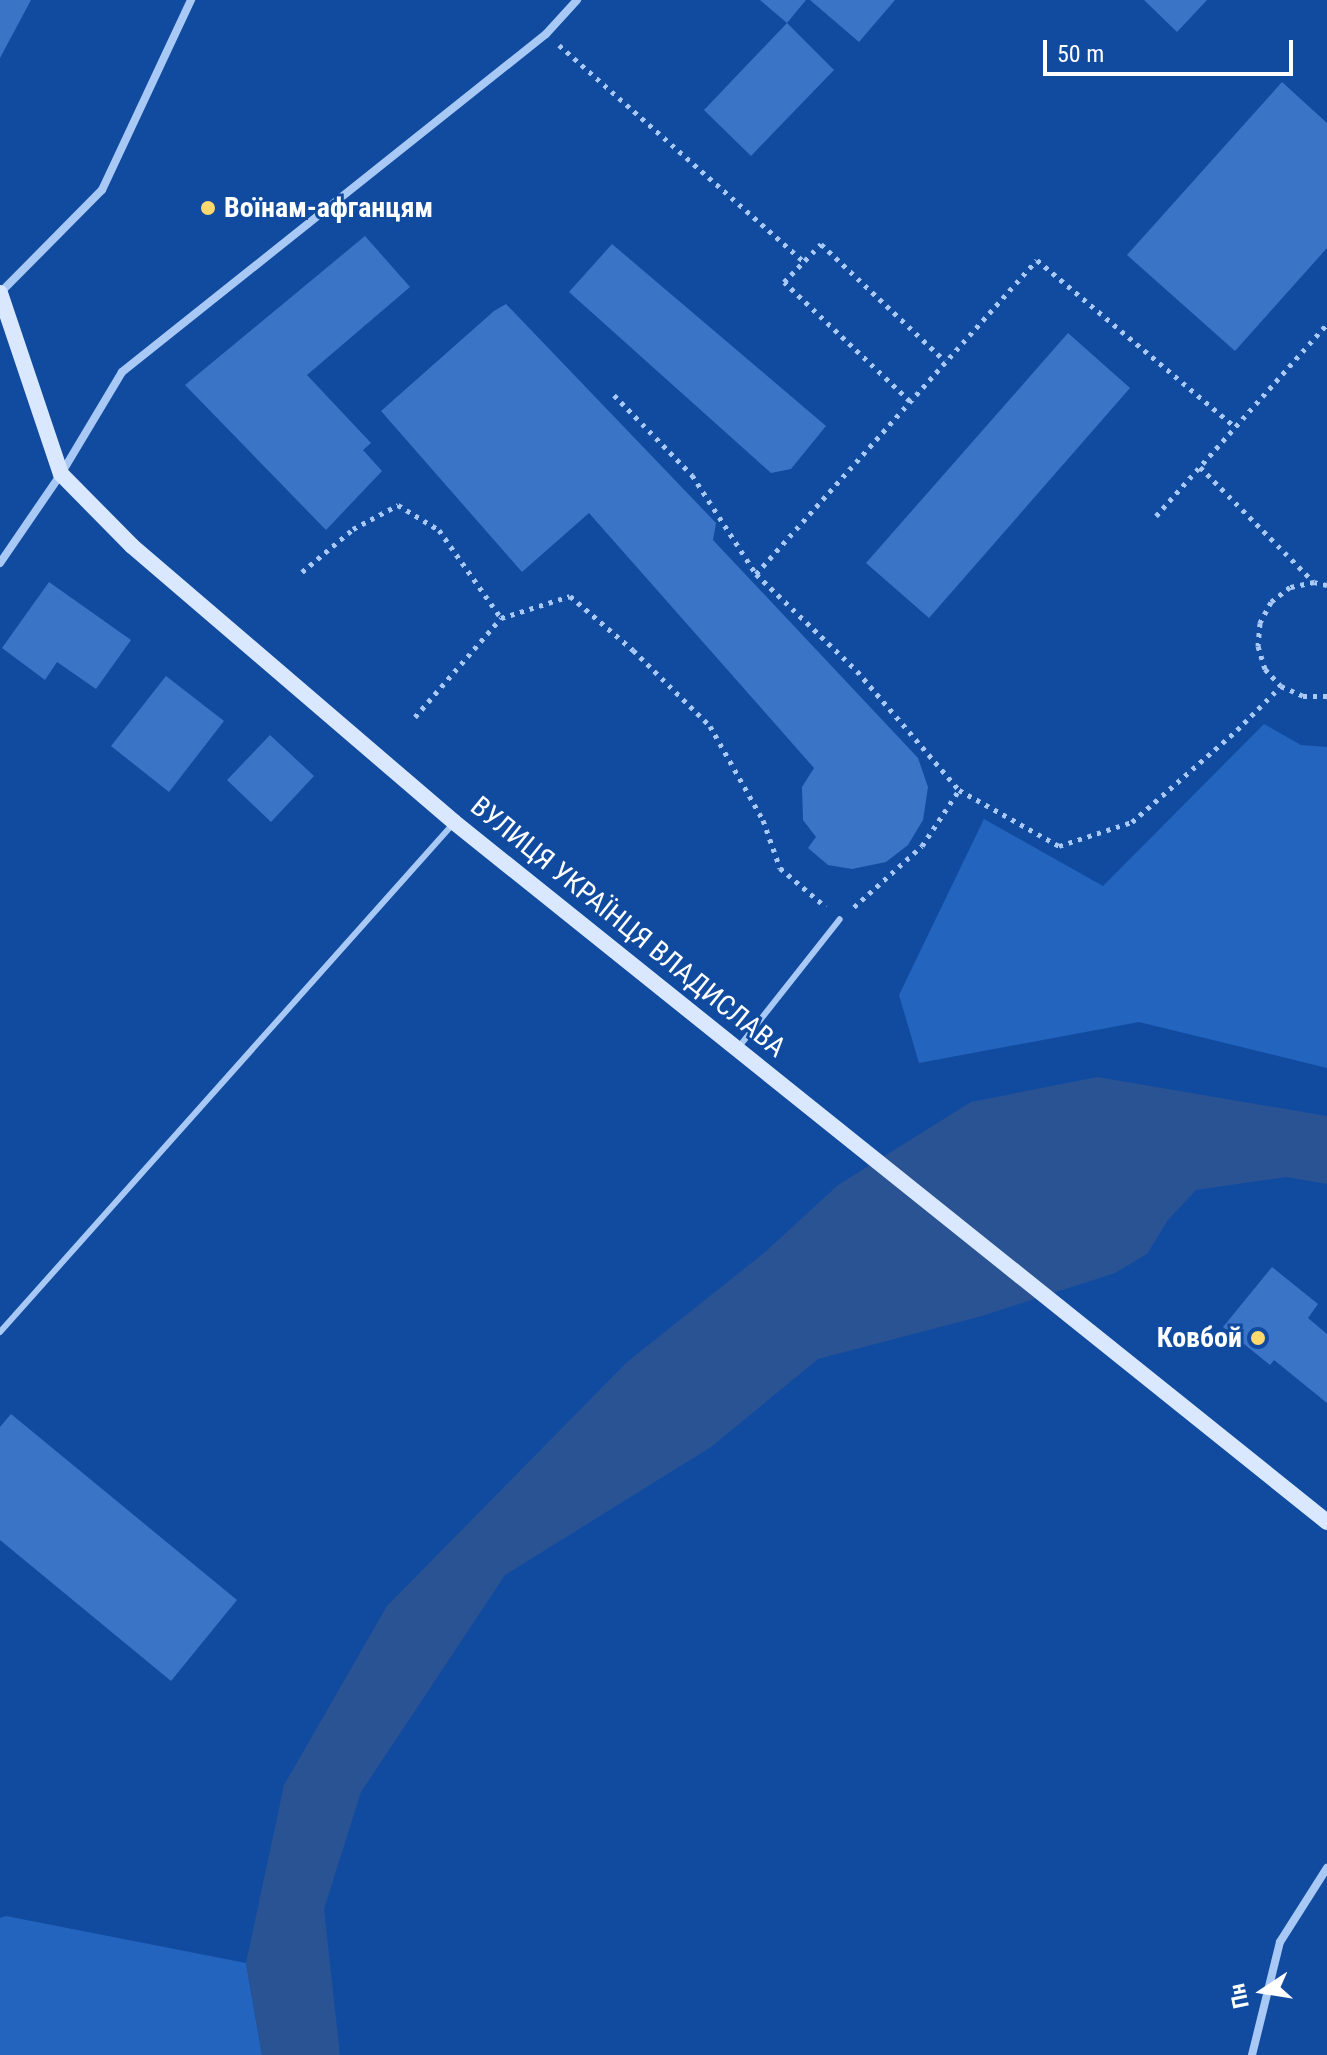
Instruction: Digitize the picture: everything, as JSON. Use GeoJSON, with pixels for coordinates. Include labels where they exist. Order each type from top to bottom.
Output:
{"type":"FeatureCollection","features":[{"type":"Feature","properties":{"kind":"main road","name":"ВУЛИЦЯ УКРАЇНЦЯ ВЛАДИСЛАВА"},"geometry":{"type":"LineString","coordinates":[[0,293],[61,474],[132,546],[454,822],[1327,1522]]}},
{"type":"Feature","properties":{"kind":"street"},"geometry":{"type":"LineString","coordinates":[[0,293],[102,190],[191,0]]}},
{"type":"Feature","properties":{"kind":"street"},"geometry":{"type":"LineString","coordinates":[[0,563],[61,474],[122,372],[546,34],[577,0]]}},
{"type":"Feature","properties":{"kind":"street"},"geometry":{"type":"LineString","coordinates":[[1252,2055],[1280,1942],[1327,1868]]}},
{"type":"Feature","properties":{"kind":"lane"},"geometry":{"type":"LineString","coordinates":[[0,1332],[454,822]]}},
{"type":"Feature","properties":{"kind":"lane"},"geometry":{"type":"LineString","coordinates":[[738,1048],[840,919]]}},
{"type":"Feature","properties":{"kind":"path"},"geometry":{"type":"LineString","coordinates":[[546,34],[804,262]]}},
{"type":"Feature","properties":{"kind":"path"},"geometry":{"type":"LineString","coordinates":[[910,401],[784,282],[821,244],[945,361]]}},
{"type":"Feature","properties":{"kind":"path"},"geometry":{"type":"LineString","coordinates":[[756,574],[1037,260],[1235,427]]}},
{"type":"Feature","properties":{"kind":"path"},"geometry":{"type":"LineString","coordinates":[[1156,516],[1327,324]]}},
{"type":"Feature","properties":{"kind":"path"},"geometry":{"type":"LineString","coordinates":[[614,395],[692,475],[756,574],[857,671],[959,790],[1059,846],[1132,822],[1237,730],[1281,686]]}},
{"type":"Feature","properties":{"kind":"path"},"geometry":{"type":"LineString","coordinates":[[1200,467],[1314,582]]}},
{"type":"Feature","properties":{"kind":"path"},"geometry":{"type":"LineString","coordinates":[[302,572],[353,529],[398,505],[439,530],[501,618]]}},
{"type":"Feature","properties":{"kind":"path"},"geometry":{"type":"LineString","coordinates":[[1327,585],[1314,582],[1290,587],[1271,602],[1260,623],[1258,646],[1265,669],[1281,686],[1303,696],[1327,696]]}},
{"type":"Feature","properties":{"kind":"path"},"geometry":{"type":"LineString","coordinates":[[415,717],[501,618],[570,596],[633,650],[710,726],[763,820],[780,868],[840,919],[922,846],[959,790]]}},
{"type":"Feature","properties":{"kind":"shaded area"},"geometry":{"type":"Polygon","coordinates":[[[1264,724],[1301,745],[1327,747],[1327,1068],[1139,1022],[919,1063],[899,995],[984,819],[1103,886],[1264,724]]]}},
{"type":"Feature","properties":{"kind":"shaded area"},"geometry":{"type":"Polygon","coordinates":[[[1097,1077],[1327,1116],[1327,1184],[1286,1177],[1196,1190],[1168,1220],[1147,1254],[1115,1273],[982,1316],[818,1359],[711,1447],[505,1575],[361,1792],[324,1909],[340,2055],[262,2055],[246,1963],[284,1785],[387,1606],[627,1362],[764,1253],[838,1185],[971,1102],[1097,1077]]]}},
{"type":"Feature","properties":{"kind":"shaded area"},"geometry":{"type":"Polygon","coordinates":[[[6,1916],[246,1963],[262,2055],[0,2055],[0,1918],[6,1916]]]}},
{"type":"Feature","properties":{"kind":"building"},"geometry":{"type":"Polygon","coordinates":[[[0,0],[31,0],[0,58],[0,0]]]}},
{"type":"Feature","properties":{"kind":"building"},"geometry":{"type":"Polygon","coordinates":[[[760,0],[806,0],[787,23],[760,0]]]}},
{"type":"Feature","properties":{"kind":"building"},"geometry":{"type":"Polygon","coordinates":[[[810,0],[895,0],[859,42],[810,0]]]}},
{"type":"Feature","properties":{"kind":"building"},"geometry":{"type":"Polygon","coordinates":[[[1144,0],[1207,0],[1177,32],[1144,0]]]}},
{"type":"Feature","properties":{"kind":"building"},"geometry":{"type":"Polygon","coordinates":[[[787,23],[834,70],[751,156],[704,110],[787,23]]]}},
{"type":"Feature","properties":{"kind":"building"},"geometry":{"type":"Polygon","coordinates":[[[1282,82],[1327,123],[1327,248],[1235,351],[1127,255],[1282,82]]]}},
{"type":"Feature","properties":{"kind":"building"},"geometry":{"type":"Polygon","coordinates":[[[365,236],[410,287],[307,375],[371,443],[363,450],[382,471],[326,530],[185,385],[365,236]]]}},
{"type":"Feature","properties":{"kind":"building"},"geometry":{"type":"Polygon","coordinates":[[[612,244],[826,426],[791,469],[771,473],[569,292],[612,244]]]}},
{"type":"Feature","properties":{"kind":"building"},"geometry":{"type":"Polygon","coordinates":[[[506,304],[716,523],[713,540],[918,758],[928,787],[923,820],[908,845],[886,862],[852,869],[828,865],[808,848],[816,837],[803,820],[802,787],[814,768],[589,513],[522,572],[381,411],[494,311],[506,304]]]}},
{"type":"Feature","properties":{"kind":"building"},"geometry":{"type":"Polygon","coordinates":[[[1068,333],[1130,388],[929,618],[866,563],[1068,333]]]}},
{"type":"Feature","properties":{"kind":"building"},"geometry":{"type":"Polygon","coordinates":[[[49,582],[131,640],[96,689],[57,662],[45,680],[2,648],[49,582]]]}},
{"type":"Feature","properties":{"kind":"building"},"geometry":{"type":"Polygon","coordinates":[[[166,676],[224,721],[169,792],[111,746],[166,676]]]}},
{"type":"Feature","properties":{"kind":"building"},"geometry":{"type":"Polygon","coordinates":[[[270,735],[314,776],[271,822],[227,780],[270,735]]]}},
{"type":"Feature","properties":{"kind":"building"},"geometry":{"type":"Polygon","coordinates":[[[1272,1267],[1318,1304],[1308,1318],[1327,1334],[1327,1403],[1274,1360],[1270,1365],[1223,1327],[1272,1267]]]}},
{"type":"Feature","properties":{"kind":"building"},"geometry":{"type":"Polygon","coordinates":[[[11,1414],[237,1600],[171,1681],[0,1540],[0,1427],[11,1414]]]}},
{"type":"Feature","properties":{"kind":"place","name":"Воїнам-афганцям"},"geometry":{"type":"Point","coordinates":[208,208]}},
{"type":"Feature","properties":{"kind":"place","name":"Ковбой"},"geometry":{"type":"Point","coordinates":[1258,1338]}}]}
